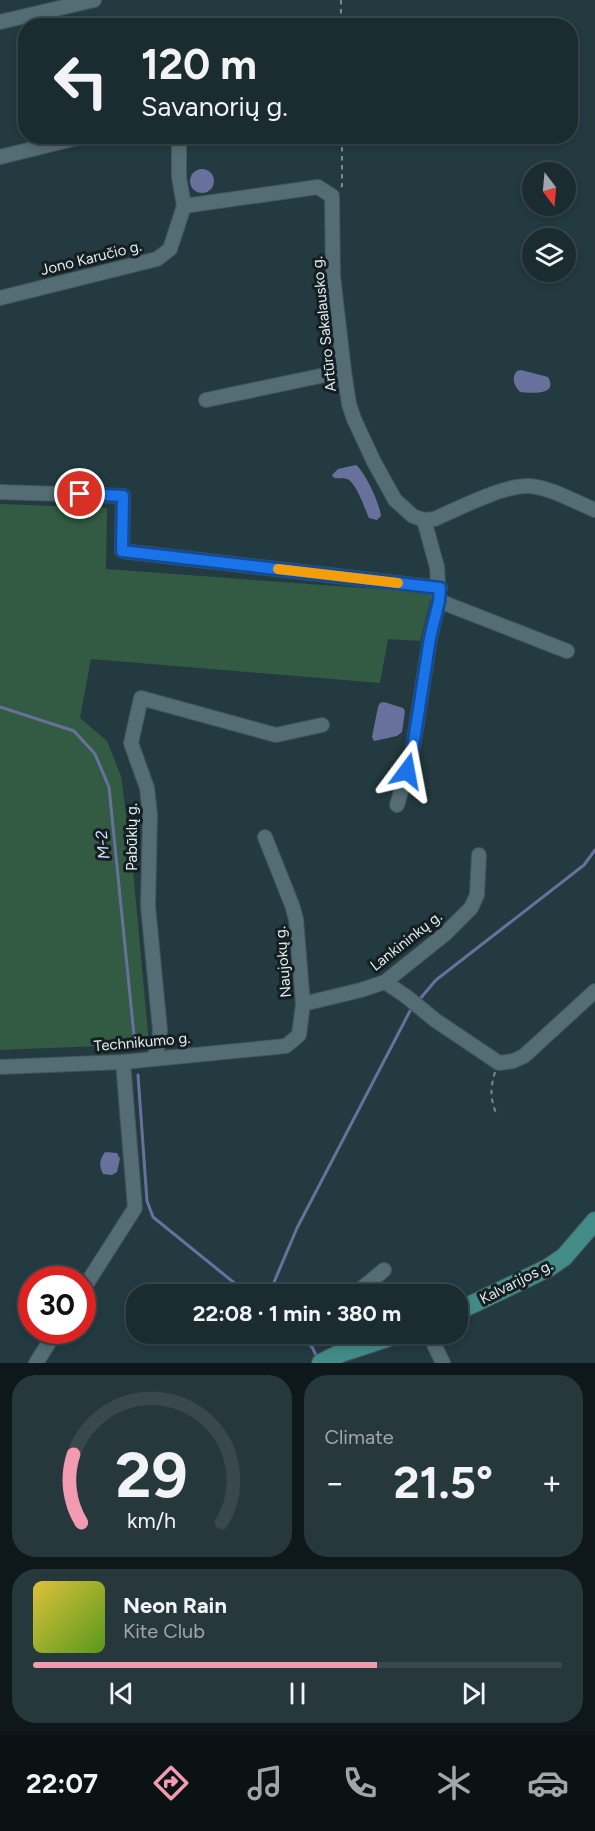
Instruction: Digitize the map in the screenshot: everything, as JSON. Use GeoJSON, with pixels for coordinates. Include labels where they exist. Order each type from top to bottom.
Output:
{"type":"FeatureCollection","features":[{"type":"Feature","properties":{"kind":"main road","name":"Kalvarijos g."},"geometry":{"type":"LineString","coordinates":[[468,1306],[548,1268],[564,1257],[595,1221]]}},
{"type":"Feature","properties":{"kind":"main road"},"geometry":{"type":"LineString","coordinates":[[321,1363],[341,1353],[368,1344]]}},
{"type":"Feature","properties":{"kind":"street"},"geometry":{"type":"LineString","coordinates":[[0,22],[93,0]]}},
{"type":"Feature","properties":{"kind":"street"},"geometry":{"type":"LineString","coordinates":[[0,157],[53,144]]}},
{"type":"Feature","properties":{"kind":"street"},"geometry":{"type":"LineString","coordinates":[[179,144],[179,177],[184,206],[318,188],[332,196]]}},
{"type":"Feature","properties":{"kind":"street","name":"Artūro Sakalausko g."},"geometry":{"type":"LineString","coordinates":[[332,196],[333,276],[344,371],[354,419],[395,500],[413,516],[424,520]]}},
{"type":"Feature","properties":{"kind":"street","name":"Jono Karučio g."},"geometry":{"type":"LineString","coordinates":[[0,298],[157,259],[170,249],[184,206]]}},
{"type":"Feature","properties":{"kind":"street"},"geometry":{"type":"LineString","coordinates":[[206,400],[344,371]]}},
{"type":"Feature","properties":{"kind":"street"},"geometry":{"type":"LineString","coordinates":[[397,805],[412,754],[439,594],[437,567],[424,520],[434,519],[518,486],[547,490],[595,510]]}},
{"type":"Feature","properties":{"kind":"street"},"geometry":{"type":"LineString","coordinates":[[0,492],[123,496],[122,551],[439,594],[567,651]]}},
{"type":"Feature","properties":{"kind":"street","name":"Pabūklų g."},"geometry":{"type":"LineString","coordinates":[[154,1058],[160,1030],[148,906],[150,815],[147,788],[131,743],[141,698],[276,735],[322,725]]}},
{"type":"Feature","properties":{"kind":"street","name":"Naujokų g."},"geometry":{"type":"LineString","coordinates":[[265,837],[297,919],[303,1004],[299,1035],[286,1046]]}},
{"type":"Feature","properties":{"kind":"street","name":"Lankininkų g."},"geometry":{"type":"LineString","coordinates":[[303,1004],[385,982],[445,934],[471,908],[477,895],[479,855]]}},
{"type":"Feature","properties":{"kind":"street"},"geometry":{"type":"LineString","coordinates":[[385,982],[435,1020],[500,1063],[524,1056],[595,992]]}},
{"type":"Feature","properties":{"kind":"street","name":"Technikumo g."},"geometry":{"type":"LineString","coordinates":[[0,1067],[123,1062],[286,1046]]}},
{"type":"Feature","properties":{"kind":"street"},"geometry":{"type":"LineString","coordinates":[[96,1269],[135,1208],[123,1062]]}},
{"type":"Feature","properties":{"kind":"street"},"geometry":{"type":"LineString","coordinates":[[367,1284],[384,1270]]}},
{"type":"Feature","properties":{"kind":"street"},"geometry":{"type":"LineString","coordinates":[[36,1363],[48,1344]]}},
{"type":"Feature","properties":{"kind":"street"},"geometry":{"type":"LineString","coordinates":[[433,1344],[442,1363]]}},
{"type":"Feature","properties":{"kind":"path"},"geometry":{"type":"LineString","coordinates":[[341,0],[341,18]]}},
{"type":"Feature","properties":{"kind":"path"},"geometry":{"type":"LineString","coordinates":[[332,196],[342,186],[342,144]]}},
{"type":"Feature","properties":{"kind":"path"},"geometry":{"type":"LineString","coordinates":[[497,1116],[491,1101],[491,1086],[496,1068],[500,1063]]}},
{"type":"Feature","properties":{"kind":"green space"},"geometry":{"type":"Polygon","coordinates":[[[0,504],[107,508],[106,569],[432,593],[420,641],[388,639],[380,683],[91,659],[80,718],[107,741],[121,776],[132,859],[149,1044],[0,1050],[0,504]]]}},
{"type":"Feature","properties":{"kind":"water"},"geometry":{"type":"Polygon","coordinates":[[[202,169],[207,170],[213,176],[213,186],[207,192],[202,193],[197,192],[191,186],[190,181],[191,176],[197,170],[202,169]]]}},
{"type":"Feature","properties":{"kind":"water"},"geometry":{"type":"Polygon","coordinates":[[[521,370],[548,377],[550,388],[542,392],[520,392],[514,379],[515,373],[521,370]]]}},
{"type":"Feature","properties":{"kind":"water"},"geometry":{"type":"Polygon","coordinates":[[[356,465],[368,481],[378,504],[381,516],[377,520],[369,518],[357,490],[350,481],[345,478],[335,478],[332,475],[338,469],[356,465]]]}},
{"type":"Feature","properties":{"kind":"water"},"geometry":{"type":"Polygon","coordinates":[[[384,702],[403,708],[405,711],[402,732],[397,736],[374,741],[372,737],[378,707],[384,702]]]}},
{"type":"Feature","properties":{"kind":"water"},"geometry":{"type":"Polygon","coordinates":[[[105,1152],[117,1153],[120,1159],[117,1172],[112,1175],[103,1174],[101,1168],[100,1163],[105,1152]]]}},
{"type":"Feature","properties":{"kind":"waterway","name":"M-2"},"geometry":{"type":"LineString","coordinates":[[0,707],[74,731],[95,754],[109,787],[135,1045]]}},
{"type":"Feature","properties":{"kind":"waterway"},"geometry":{"type":"LineString","coordinates":[[419,1000],[436,980],[584,865],[595,850]]}},
{"type":"Feature","properties":{"kind":"waterway"},"geometry":{"type":"LineString","coordinates":[[273,1284],[297,1228],[410,1011]]}},
{"type":"Feature","properties":{"kind":"waterway","name":"M-2"},"geometry":{"type":"LineString","coordinates":[[138,1075],[147,1201],[153,1217],[236,1284]]}},
{"type":"Feature","properties":{"kind":"waterway","name":"M-2"},"geometry":{"type":"LineString","coordinates":[[308,1344],[317,1357]]}},
{"type":"Feature","properties":{"kind":"slow traffic"},"geometry":{"type":"LineString","coordinates":[[278,569],[398,583]]}},
{"type":"Feature","properties":{"kind":"route"},"geometry":{"type":"LineString","coordinates":[[80,494],[123,496],[122,551],[440,588],[412,754],[407,771]]}}]}
